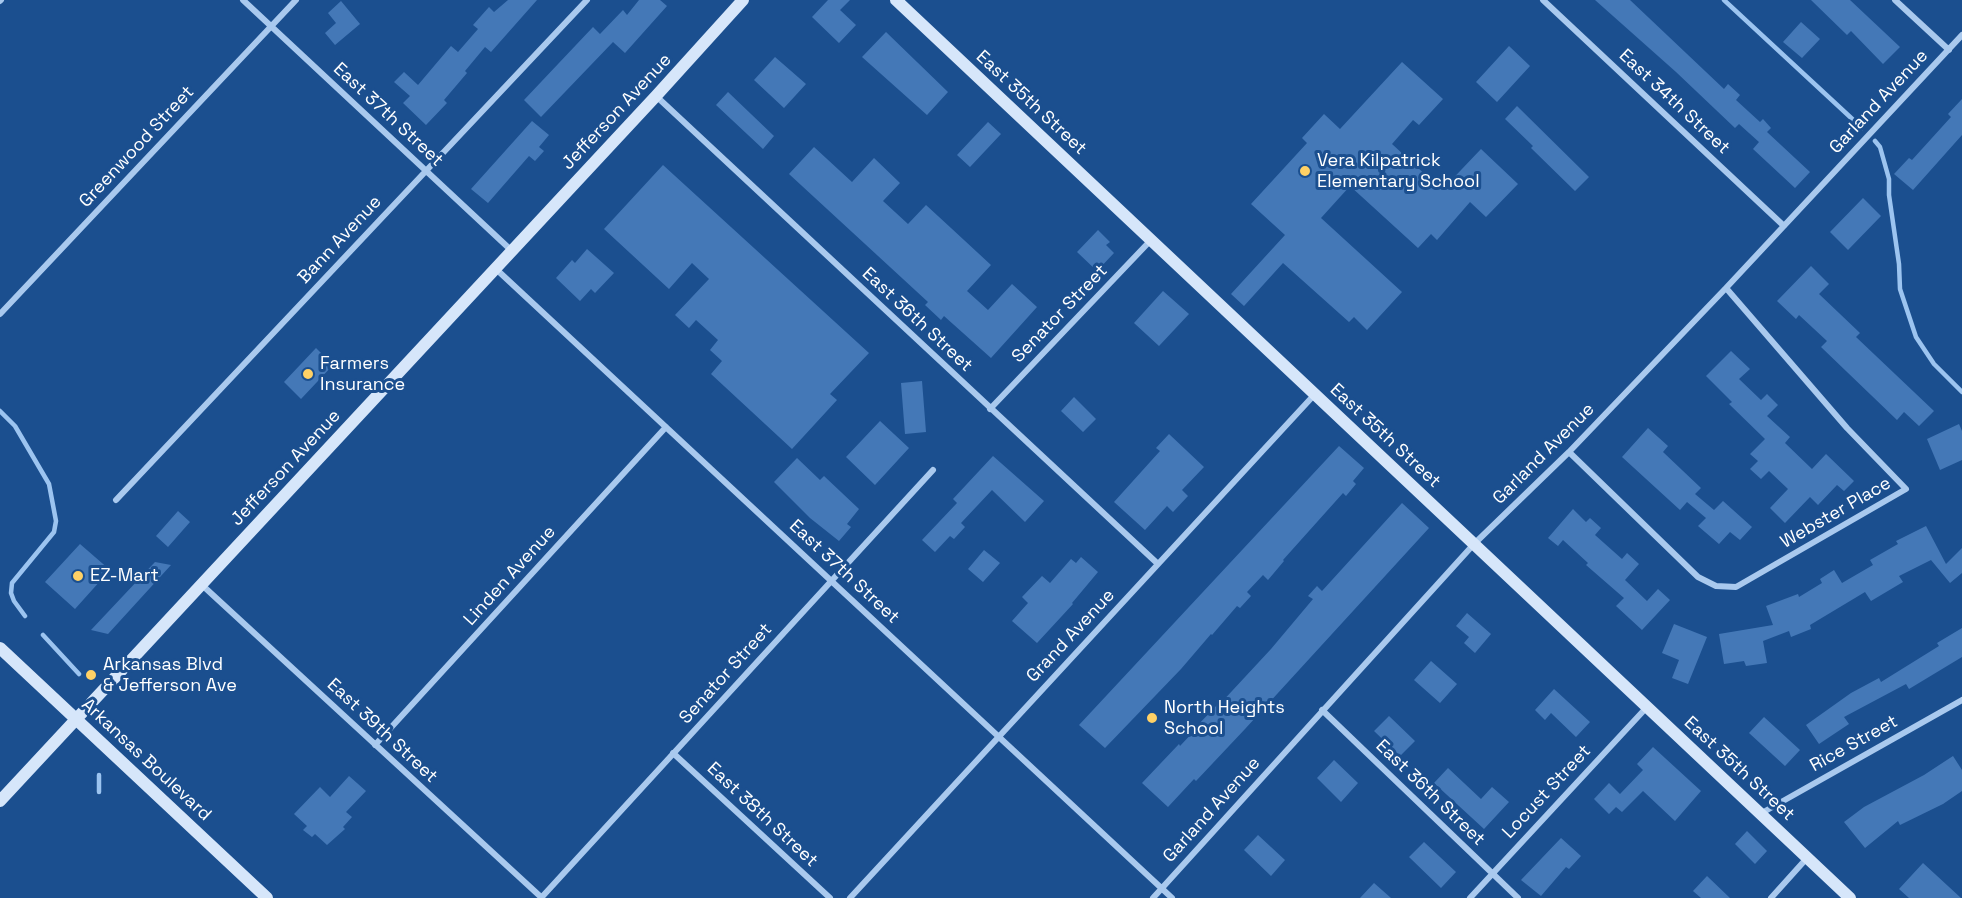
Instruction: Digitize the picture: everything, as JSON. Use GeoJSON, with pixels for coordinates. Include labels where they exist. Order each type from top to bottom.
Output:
{"type":"FeatureCollection","features":[{"type":"Feature","properties":{"kind":"main road","name":"Jefferson Avenue"},"geometry":{"type":"LineString","coordinates":[[0,801],[657,96],[743,0]]}},
{"type":"Feature","properties":{"kind":"main road","name":"East 35th Street"},"geometry":{"type":"LineString","coordinates":[[896,0],[1850,898]]}},
{"type":"Feature","properties":{"kind":"main road","name":"Arkansas Boulevard"},"geometry":{"type":"LineString","coordinates":[[0,648],[267,898]]}},
{"type":"Feature","properties":{"kind":"street","name":"East 37th Street"},"geometry":{"type":"LineString","coordinates":[[243,0],[512,252]]}},
{"type":"Feature","properties":{"kind":"street","name":"Greenwood Street"},"geometry":{"type":"LineString","coordinates":[[0,314],[296,0]]}},
{"type":"Feature","properties":{"kind":"street","name":"Bann Avenue"},"geometry":{"type":"LineString","coordinates":[[116,500],[587,0]]}},
{"type":"Feature","properties":{"kind":"street","name":"East 34th Street"},"geometry":{"type":"LineString","coordinates":[[1543,0],[1784,226]]}},
{"type":"Feature","properties":{"kind":"street"},"geometry":{"type":"LineString","coordinates":[[1895,0],[1949,50]]}},
{"type":"Feature","properties":{"kind":"street","name":"Garland Avenue"},"geometry":{"type":"LineString","coordinates":[[1153,898],[1474,544],[1569,452],[1962,35]]}},
{"type":"Feature","properties":{"kind":"street","name":"East 36th Street"},"geometry":{"type":"LineString","coordinates":[[657,96],[1158,564]]}},
{"type":"Feature","properties":{"kind":"street","name":"Senator Street"},"geometry":{"type":"LineString","coordinates":[[990,409],[1151,240]]}},
{"type":"Feature","properties":{"kind":"street","name":"East 37th Street"},"geometry":{"type":"LineString","coordinates":[[496,269],[1172,898]]}},
{"type":"Feature","properties":{"kind":"street","name":"Webster Place"},"geometry":{"type":"LineString","coordinates":[[1569,452],[1698,577],[1716,586],[1737,587],[1906,489],[1847,428],[1726,288]]}},
{"type":"Feature","properties":{"kind":"street","name":"Grand Avenue"},"geometry":{"type":"LineString","coordinates":[[849,898],[1315,394]]}},
{"type":"Feature","properties":{"kind":"street","name":"Linden Avenue"},"geometry":{"type":"LineString","coordinates":[[375,745],[666,427]]}},
{"type":"Feature","properties":{"kind":"street","name":"Senator Street"},"geometry":{"type":"LineString","coordinates":[[541,898],[933,470]]}},
{"type":"Feature","properties":{"kind":"street","name":"East 39th Street"},"geometry":{"type":"LineString","coordinates":[[202,585],[541,898]]}},
{"type":"Feature","properties":{"kind":"street","name":"Rice Street"},"geometry":{"type":"LineString","coordinates":[[1760,814],[1962,700]]}},
{"type":"Feature","properties":{"kind":"street","name":"Locust Street"},"geometry":{"type":"LineString","coordinates":[[1470,898],[1647,707]]}},
{"type":"Feature","properties":{"kind":"street","name":"East 36th Street"},"geometry":{"type":"LineString","coordinates":[[1322,710],[1518,898]]}},
{"type":"Feature","properties":{"kind":"street","name":"East 38th Street"},"geometry":{"type":"LineString","coordinates":[[673,753],[830,898]]}},
{"type":"Feature","properties":{"kind":"street"},"geometry":{"type":"LineString","coordinates":[[1771,898],[1808,858]]}},
{"type":"Feature","properties":{"kind":"building"},"geometry":{"type":"Polygon","coordinates":[[[508,0],[537,0],[491,52],[485,47],[444,100],[447,103],[426,125],[403,103],[410,96],[394,82],[404,72],[418,85],[451,46],[458,52],[478,29],[473,25],[489,7],[494,12],[508,0]]]}},
{"type":"Feature","properties":{"kind":"building"},"geometry":{"type":"Polygon","coordinates":[[[639,0],[660,0],[667,6],[625,53],[613,42],[541,117],[524,100],[593,27],[600,34],[623,10],[627,15],[639,0]]]}},
{"type":"Feature","properties":{"kind":"building"},"geometry":{"type":"Polygon","coordinates":[[[828,0],[850,0],[840,10],[856,25],[839,43],[812,17],[828,0]]]}},
{"type":"Feature","properties":{"kind":"building"},"geometry":{"type":"Polygon","coordinates":[[[1595,0],[1630,0],[1724,89],[1728,84],[1740,95],[1736,100],[1760,122],[1763,119],[1771,128],[1767,132],[1810,172],[1795,188],[1753,149],[1759,142],[1739,124],[1735,128],[1595,0]]]}},
{"type":"Feature","properties":{"kind":"building"},"geometry":{"type":"Polygon","coordinates":[[[1811,0],[1850,0],[1900,47],[1883,64],[1851,31],[1847,35],[1811,0]]]}},
{"type":"Feature","properties":{"kind":"building"},"geometry":{"type":"Polygon","coordinates":[[[341,1],[360,24],[335,45],[325,33],[336,23],[328,13],[341,1]]]}},
{"type":"Feature","properties":{"kind":"building"},"geometry":{"type":"Polygon","coordinates":[[[1801,22],[1820,39],[1802,58],[1783,42],[1801,22]]]}},
{"type":"Feature","properties":{"kind":"building"},"geometry":{"type":"Polygon","coordinates":[[[886,32],[948,92],[927,115],[862,57],[886,32]]]}},
{"type":"Feature","properties":{"kind":"building"},"geometry":{"type":"Polygon","coordinates":[[[1509,46],[1530,66],[1497,102],[1476,82],[1509,46]]]}},
{"type":"Feature","properties":{"kind":"building"},"geometry":{"type":"Polygon","coordinates":[[[775,57],[806,84],[784,108],[754,80],[775,57]]]}},
{"type":"Feature","properties":{"kind":"building"},"geometry":{"type":"Polygon","coordinates":[[[1402,62],[1443,99],[1419,125],[1413,120],[1392,144],[1442,190],[1481,149],[1518,184],[1486,217],[1470,202],[1437,240],[1431,234],[1418,248],[1350,186],[1321,218],[1402,292],[1367,330],[1354,317],[1349,322],[1283,263],[1244,306],[1231,294],[1285,235],[1251,204],[1307,143],[1302,138],[1324,114],[1340,129],[1402,62]]]}},
{"type":"Feature","properties":{"kind":"building"},"geometry":{"type":"Polygon","coordinates":[[[728,92],[774,136],[763,149],[716,105],[728,92]]]}},
{"type":"Feature","properties":{"kind":"building"},"geometry":{"type":"Polygon","coordinates":[[[1962,99],[1962,135],[1913,190],[1894,174],[1909,158],[1912,160],[1951,117],[1948,114],[1962,99]]]}},
{"type":"Feature","properties":{"kind":"building"},"geometry":{"type":"Polygon","coordinates":[[[1517,106],[1589,177],[1575,191],[1505,119],[1517,106]]]}},
{"type":"Feature","properties":{"kind":"building"},"geometry":{"type":"Polygon","coordinates":[[[532,121],[549,135],[539,147],[544,151],[535,161],[529,156],[488,203],[471,189],[532,121]]]}},
{"type":"Feature","properties":{"kind":"building"},"geometry":{"type":"Polygon","coordinates":[[[988,122],[1001,134],[970,167],[957,155],[988,122]]]}},
{"type":"Feature","properties":{"kind":"building"},"geometry":{"type":"Polygon","coordinates":[[[814,147],[852,182],[874,158],[900,183],[883,201],[908,224],[926,205],[991,265],[967,291],[988,310],[1012,284],[1037,307],[991,358],[944,316],[941,320],[925,305],[928,302],[789,174],[814,147]]]}},
{"type":"Feature","properties":{"kind":"building"},"geometry":{"type":"Polygon","coordinates":[[[663,165],[869,353],[830,394],[837,400],[792,449],[711,374],[722,361],[710,350],[718,340],[696,320],[689,328],[675,315],[709,279],[692,263],[669,289],[604,229],[663,165]]]}},
{"type":"Feature","properties":{"kind":"building"},"geometry":{"type":"Polygon","coordinates":[[[1863,198],[1881,216],[1848,250],[1830,232],[1863,198]]]}},
{"type":"Feature","properties":{"kind":"building"},"geometry":{"type":"Polygon","coordinates":[[[1098,230],[1110,242],[1106,245],[1114,253],[1097,271],[1077,252],[1098,230]]]}},
{"type":"Feature","properties":{"kind":"building"},"geometry":{"type":"Polygon","coordinates":[[[587,249],[614,273],[595,293],[591,289],[580,301],[556,278],[572,260],[575,263],[587,249]]]}},
{"type":"Feature","properties":{"kind":"building"},"geometry":{"type":"Polygon","coordinates":[[[1811,266],[1829,284],[1819,294],[1860,333],[1856,337],[1934,411],[1919,426],[1904,412],[1897,420],[1821,347],[1827,341],[1799,315],[1796,319],[1777,301],[1811,266]]]}},
{"type":"Feature","properties":{"kind":"building"},"geometry":{"type":"Polygon","coordinates":[[[1163,291],[1189,314],[1159,346],[1134,323],[1163,291]]]}},
{"type":"Feature","properties":{"kind":"building","name":"Farmers Insurance"},"geometry":{"type":"Polygon","coordinates":[[[316,348],[333,365],[301,399],[284,382],[316,348]]]}},
{"type":"Feature","properties":{"kind":"building"},"geometry":{"type":"Polygon","coordinates":[[[1731,351],[1750,369],[1739,379],[1761,400],[1767,394],[1778,405],[1767,416],[1790,437],[1785,443],[1812,469],[1826,454],[1854,481],[1844,491],[1837,485],[1818,505],[1810,497],[1785,523],[1770,508],[1788,489],[1769,471],[1761,479],[1750,469],[1758,461],[1750,454],[1765,439],[1729,404],[1732,402],[1706,376],[1731,351]]]}},
{"type":"Feature","properties":{"kind":"building"},"geometry":{"type":"Polygon","coordinates":[[[922,381],[926,432],[905,434],[901,383],[922,381]]]}},
{"type":"Feature","properties":{"kind":"building"},"geometry":{"type":"Polygon","coordinates":[[[1074,397],[1096,419],[1083,432],[1061,411],[1074,397]]]}},
{"type":"Feature","properties":{"kind":"building"},"geometry":{"type":"Polygon","coordinates":[[[880,421],[909,448],[875,485],[846,457],[880,421]]]}},
{"type":"Feature","properties":{"kind":"building"},"geometry":{"type":"Polygon","coordinates":[[[1959,424],[1962,431],[1962,460],[1940,470],[1927,439],[1959,424]]]}},
{"type":"Feature","properties":{"kind":"building"},"geometry":{"type":"Polygon","coordinates":[[[1648,428],[1668,446],[1663,452],[1701,488],[1695,494],[1714,510],[1723,501],[1752,527],[1740,540],[1730,532],[1719,544],[1698,526],[1706,518],[1687,502],[1680,510],[1622,457],[1648,428]]]}},
{"type":"Feature","properties":{"kind":"building"},"geometry":{"type":"Polygon","coordinates":[[[1169,434],[1204,467],[1182,490],[1188,496],[1173,512],[1167,506],[1145,530],[1114,502],[1160,451],[1156,448],[1169,434]]]}},
{"type":"Feature","properties":{"kind":"building"},"geometry":{"type":"Polygon","coordinates":[[[1339,446],[1364,468],[1353,481],[1356,484],[1346,496],[1343,493],[1268,580],[1263,575],[1247,592],[1251,596],[1240,608],[1237,606],[1181,669],[1105,748],[1079,725],[1339,446]]]}},
{"type":"Feature","properties":{"kind":"building"},"geometry":{"type":"Polygon","coordinates":[[[993,456],[1044,501],[1025,522],[992,490],[961,523],[965,527],[954,539],[950,536],[935,552],[922,540],[957,503],[953,499],[993,456]]]}},
{"type":"Feature","properties":{"kind":"building"},"geometry":{"type":"Polygon","coordinates":[[[797,458],[820,480],[824,476],[859,509],[847,524],[851,527],[839,541],[810,518],[774,482],[797,458]]]}},
{"type":"Feature","properties":{"kind":"building"},"geometry":{"type":"Polygon","coordinates":[[[1402,503],[1429,528],[1245,729],[1168,807],[1142,783],[1271,649],[1313,599],[1308,596],[1317,586],[1322,591],[1402,503]]]}},
{"type":"Feature","properties":{"kind":"building"},"geometry":{"type":"Polygon","coordinates":[[[1573,509],[1586,522],[1590,518],[1601,528],[1595,535],[1622,559],[1627,553],[1639,564],[1625,580],[1647,601],[1658,589],[1670,600],[1642,630],[1616,606],[1624,598],[1586,565],[1588,563],[1563,540],[1558,546],[1548,538],[1573,509]]]}},
{"type":"Feature","properties":{"kind":"building"},"geometry":{"type":"Polygon","coordinates":[[[178,511],[190,522],[168,547],[156,536],[178,511]]]}},
{"type":"Feature","properties":{"kind":"building"},"geometry":{"type":"Polygon","coordinates":[[[1926,526],[1946,564],[1962,548],[1962,573],[1950,583],[1931,560],[1899,576],[1903,582],[1871,601],[1865,592],[1810,625],[1811,629],[1791,637],[1789,631],[1763,641],[1767,663],[1746,666],[1744,661],[1724,664],[1719,634],[1773,625],[1766,606],[1798,594],[1799,597],[1822,583],[1820,579],[1834,570],[1842,583],[1873,565],[1870,560],[1898,544],[1896,541],[1926,526]]]}},
{"type":"Feature","properties":{"kind":"building","name":"EZ-Mart"},"geometry":{"type":"Polygon","coordinates":[[[80,544],[110,570],[75,609],[45,582],[80,544]]]}},
{"type":"Feature","properties":{"kind":"building"},"geometry":{"type":"Polygon","coordinates":[[[984,550],[1000,563],[983,582],[968,569],[984,550]]]}},
{"type":"Feature","properties":{"kind":"building"},"geometry":{"type":"Polygon","coordinates":[[[1081,557],[1098,572],[1073,604],[1037,643],[1012,621],[1028,603],[1022,597],[1042,576],[1050,583],[1071,559],[1076,563],[1081,557]]]}},
{"type":"Feature","properties":{"kind":"building"},"geometry":{"type":"Polygon","coordinates":[[[155,562],[171,565],[108,634],[91,630],[155,562]]]}},
{"type":"Feature","properties":{"kind":"building"},"geometry":{"type":"Polygon","coordinates":[[[1467,613],[1491,634],[1475,653],[1464,643],[1469,637],[1456,626],[1467,613]]]}},
{"type":"Feature","properties":{"kind":"building"},"geometry":{"type":"Polygon","coordinates":[[[1674,624],[1707,637],[1688,684],[1672,678],[1679,660],[1662,653],[1674,624]]]}},
{"type":"Feature","properties":{"kind":"building"},"geometry":{"type":"Polygon","coordinates":[[[1962,628],[1962,657],[1909,689],[1906,684],[1844,717],[1849,724],[1819,744],[1806,725],[1851,693],[1879,678],[1881,682],[1939,646],[1937,643],[1962,628]]]}},
{"type":"Feature","properties":{"kind":"building"},"geometry":{"type":"Polygon","coordinates":[[[1431,661],[1457,684],[1440,703],[1414,680],[1431,661]]]}},
{"type":"Feature","properties":{"kind":"building"},"geometry":{"type":"Polygon","coordinates":[[[1554,689],[1590,722],[1576,737],[1551,713],[1545,720],[1535,710],[1554,689]]]}},
{"type":"Feature","properties":{"kind":"building"},"geometry":{"type":"Polygon","coordinates":[[[1389,716],[1415,741],[1400,756],[1374,731],[1389,716]]]}},
{"type":"Feature","properties":{"kind":"building"},"geometry":{"type":"Polygon","coordinates":[[[1764,717],[1800,750],[1785,766],[1749,733],[1764,717]]]}},
{"type":"Feature","properties":{"kind":"building"},"geometry":{"type":"Polygon","coordinates":[[[1653,747],[1701,791],[1675,821],[1643,791],[1622,812],[1616,807],[1609,814],[1594,799],[1609,783],[1620,794],[1643,770],[1637,764],[1653,747]]]}},
{"type":"Feature","properties":{"kind":"building"},"geometry":{"type":"Polygon","coordinates":[[[1953,756],[1962,770],[1962,791],[1943,804],[1900,825],[1898,821],[1865,848],[1844,822],[1864,807],[1924,775],[1953,756]]]}},
{"type":"Feature","properties":{"kind":"building"},"geometry":{"type":"Polygon","coordinates":[[[1334,760],[1358,783],[1341,802],[1317,778],[1334,760]]]}},
{"type":"Feature","properties":{"kind":"building"},"geometry":{"type":"Polygon","coordinates":[[[1448,768],[1481,799],[1492,787],[1509,802],[1484,829],[1434,783],[1448,768]]]}},
{"type":"Feature","properties":{"kind":"building"},"geometry":{"type":"Polygon","coordinates":[[[349,776],[366,791],[346,812],[352,817],[343,827],[345,829],[327,845],[315,834],[312,837],[303,830],[307,826],[294,814],[320,787],[330,797],[349,776]]]}},
{"type":"Feature","properties":{"kind":"building"},"geometry":{"type":"Polygon","coordinates":[[[1747,831],[1767,851],[1755,864],[1735,844],[1747,831]]]}},
{"type":"Feature","properties":{"kind":"building"},"geometry":{"type":"Polygon","coordinates":[[[1258,835],[1285,860],[1271,876],[1244,850],[1258,835]]]}},
{"type":"Feature","properties":{"kind":"building"},"geometry":{"type":"Polygon","coordinates":[[[1561,838],[1581,856],[1569,869],[1566,867],[1541,896],[1521,880],[1561,838]]]}},
{"type":"Feature","properties":{"kind":"building"},"geometry":{"type":"Polygon","coordinates":[[[1424,842],[1456,872],[1441,888],[1409,857],[1424,842]]]}},
{"type":"Feature","properties":{"kind":"building"},"geometry":{"type":"Polygon","coordinates":[[[1923,863],[1961,898],[1909,898],[1899,889],[1923,863]]]}},
{"type":"Feature","properties":{"kind":"building"},"geometry":{"type":"Polygon","coordinates":[[[1707,876],[1730,898],[1701,898],[1693,891],[1707,876]]]}},
{"type":"Feature","properties":{"kind":"building"},"geometry":{"type":"Polygon","coordinates":[[[1374,883],[1391,898],[1360,898],[1374,883]]]}},
{"type":"Feature","properties":{"kind":"waterway"},"geometry":{"type":"LineString","coordinates":[[1724,0],[1862,128]]}},
{"type":"Feature","properties":{"kind":"waterway"},"geometry":{"type":"LineString","coordinates":[[1875,141],[1880,147],[1889,179],[1900,289],[1916,337],[1934,364],[1962,392]]}},
{"type":"Feature","properties":{"kind":"waterway"},"geometry":{"type":"LineString","coordinates":[[0,411],[15,426],[49,484],[56,521],[54,532],[12,583],[11,593],[14,601],[25,616]]}},
{"type":"Feature","properties":{"kind":"waterway"},"geometry":{"type":"LineString","coordinates":[[43,635],[79,674]]}},
{"type":"Feature","properties":{"kind":"waterway"},"geometry":{"type":"LineString","coordinates":[[99,775],[99,792]]}},
{"type":"Feature","properties":{"kind":"place","name":"Vera Kilpatrick Elementary School"},"geometry":{"type":"Point","coordinates":[1305,171]}},
{"type":"Feature","properties":{"kind":"place","name":"Farmers Insurance"},"geometry":{"type":"Point","coordinates":[308,374]}},
{"type":"Feature","properties":{"kind":"place","name":"EZ-Mart"},"geometry":{"type":"Point","coordinates":[78,576]}},
{"type":"Feature","properties":{"kind":"place","name":"Arkansas Blvd & Jefferson Ave"},"geometry":{"type":"Point","coordinates":[91,675]}},
{"type":"Feature","properties":{"kind":"place","name":"North Heights School"},"geometry":{"type":"Point","coordinates":[1152,718]}}]}
